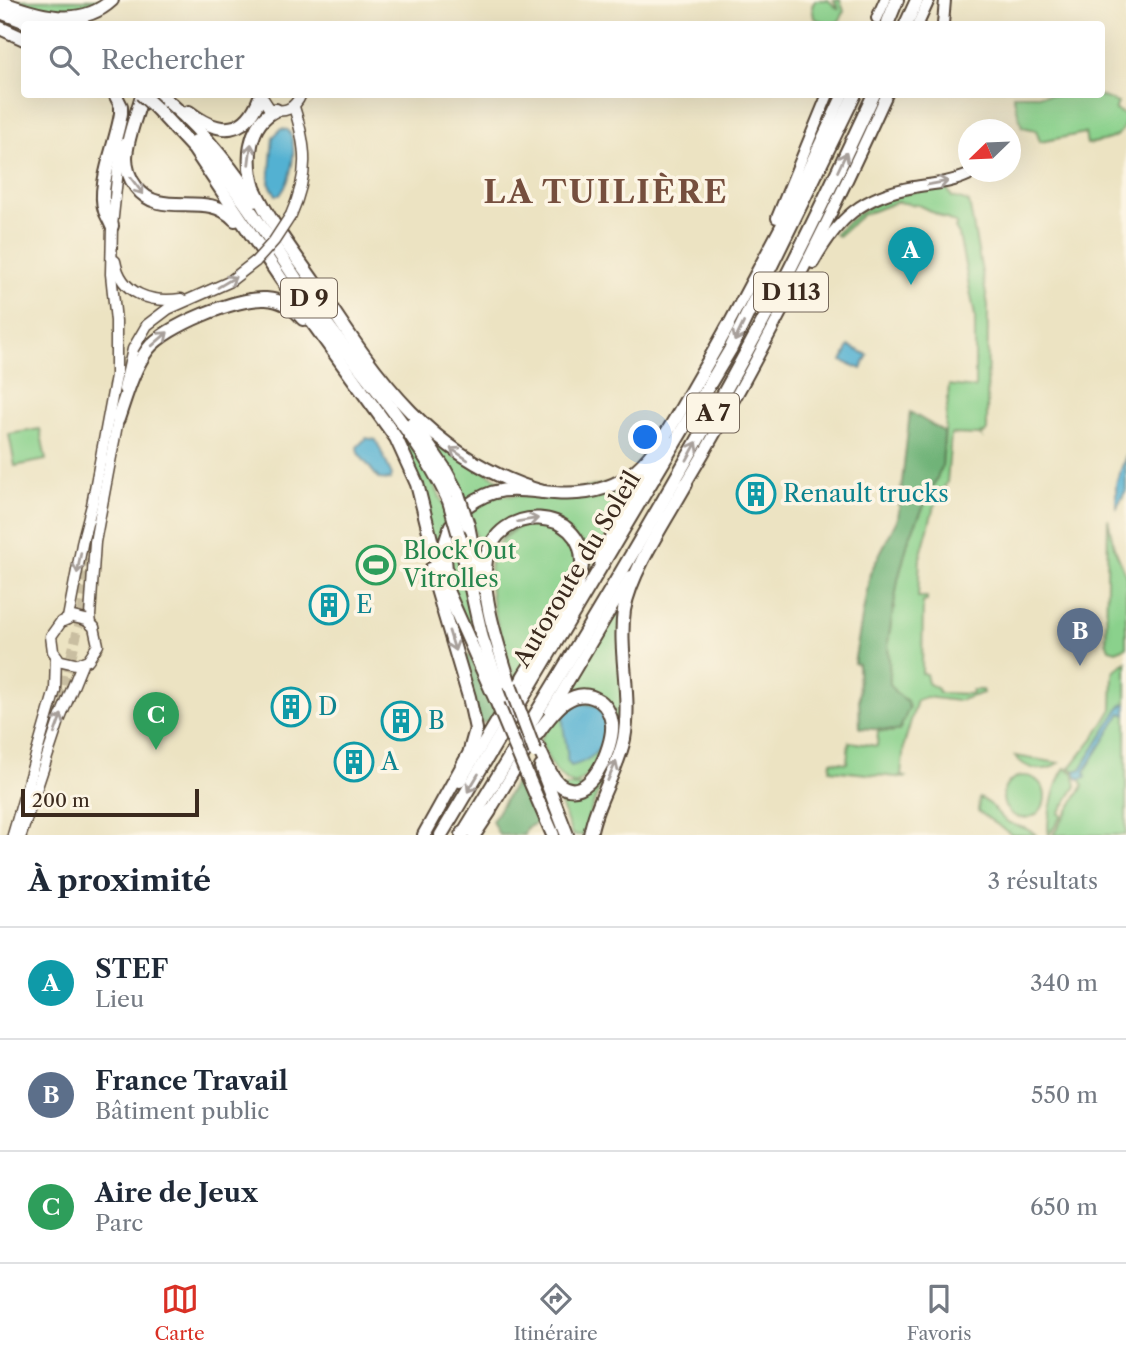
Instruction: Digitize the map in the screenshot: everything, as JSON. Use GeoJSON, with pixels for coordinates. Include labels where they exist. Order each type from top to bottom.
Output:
{"type":"FeatureCollection","features":[{"type":"Feature","properties":{"kind":"highway"},"geometry":{"type":"LineString","coordinates":[[0,2],[44,15],[73,18],[93,13],[112,0]]}},
{"type":"Feature","properties":{"kind":"highway"},"geometry":{"type":"LineString","coordinates":[[883,20],[897,0]]}},
{"type":"Feature","properties":{"kind":"highway"},"geometry":{"type":"LineString","coordinates":[[907,21],[917,0]]}},
{"type":"Feature","properties":{"kind":"highway"},"geometry":{"type":"LineString","coordinates":[[0,12],[23,21]]}},
{"type":"Feature","properties":{"kind":"highway"},"geometry":{"type":"LineString","coordinates":[[0,21],[21,31]]}},
{"type":"Feature","properties":{"kind":"highway"},"geometry":{"type":"LineString","coordinates":[[0,27],[21,38]]}},
{"type":"Feature","properties":{"kind":"highway"},"geometry":{"type":"LineString","coordinates":[[112,226],[104,211],[104,194],[109,159],[121,113],[117,98]]}},
{"type":"Feature","properties":{"kind":"highway"},"geometry":{"type":"LineString","coordinates":[[141,98],[126,158],[129,176],[138,190],[158,203],[203,204],[225,210],[281,279]]}},
{"type":"Feature","properties":{"kind":"highway"},"geometry":{"type":"LineString","coordinates":[[160,100],[204,122],[226,128],[242,124],[250,118],[259,98]]}},
{"type":"Feature","properties":{"kind":"highway","name":"Autoroute du Soleil"},"geometry":{"type":"LineString","coordinates":[[441,835],[730,350],[853,98]]}},
{"type":"Feature","properties":{"kind":"highway","name":"Autoroute du Soleil"},"geometry":{"type":"LineString","coordinates":[[462,835],[648,528],[743,359],[821,209],[872,98]]}},
{"type":"Feature","properties":{"kind":"highway","name":"D 9"},"geometry":{"type":"LineString","coordinates":[[160,100],[281,279],[374,406],[406,456],[417,484],[440,575],[479,663],[517,704],[556,835]]}},
{"type":"Feature","properties":{"kind":"highway","name":"D 9"},"geometry":{"type":"LineString","coordinates":[[160,100],[202,133],[225,160],[444,468],[453,497],[482,638],[567,835]]}},
{"type":"Feature","properties":{"kind":"highway","name":"D 9"},"geometry":{"type":"LineString","coordinates":[[160,100],[246,204],[320,315],[425,455],[453,497],[468,525],[505,694]]}},
{"type":"Feature","properties":{"kind":"highway"},"geometry":{"type":"LineString","coordinates":[[276,110],[261,121],[251,142],[248,166],[254,188],[351,340]]}},
{"type":"Feature","properties":{"kind":"highway"},"geometry":{"type":"LineString","coordinates":[[118,419],[139,365],[148,349],[159,338],[183,323],[258,299],[283,303],[298,313],[374,406]]}},
{"type":"Feature","properties":{"kind":"highway","name":"D 9"},"geometry":{"type":"LineString","coordinates":[[467,506],[485,495],[502,490],[514,488],[568,494],[596,490],[625,479],[657,449],[728,327]]}},
{"type":"Feature","properties":{"kind":"highway","name":"D 9"},"geometry":{"type":"LineString","coordinates":[[351,340],[416,417],[440,440],[471,462],[498,476],[543,492]]}},
{"type":"Feature","properties":{"kind":"highway"},"geometry":{"type":"LineString","coordinates":[[406,456],[432,573],[471,704],[475,729],[469,754],[426,835]]}},
{"type":"Feature","properties":{"kind":"highway"},"geometry":{"type":"LineString","coordinates":[[590,835],[594,815],[619,755],[627,719],[623,625],[628,593],[686,484]]}},
{"type":"Feature","properties":{"kind":"highway"},"geometry":{"type":"LineString","coordinates":[[505,694],[485,573],[487,558],[493,541],[506,528],[523,519],[540,518],[559,524],[573,536],[579,548],[582,566],[575,590],[523,677]]}},
{"type":"Feature","properties":{"kind":"highway","name":"D 9"},"geometry":{"type":"LineString","coordinates":[[451,525],[444,547],[446,573],[479,663]]}},
{"type":"Feature","properties":{"kind":"highway","name":"D 9"},"geometry":{"type":"LineString","coordinates":[[586,696],[598,700],[606,708],[612,723],[608,749],[595,776],[583,787],[568,789],[558,783],[533,753],[562,703],[586,696]]}},
{"type":"Feature","properties":{"kind":"highway"},"geometry":{"type":"LineString","coordinates":[[533,753],[547,835]]}},
{"type":"Feature","properties":{"kind":"highway"},"geometry":{"type":"LineString","coordinates":[[477,835],[490,811]]}},
{"type":"Feature","properties":{"kind":"main road"},"geometry":{"type":"LineString","coordinates":[[883,20],[885,0]]}},
{"type":"Feature","properties":{"kind":"main road"},"geometry":{"type":"LineString","coordinates":[[919,21],[929,0]]}},
{"type":"Feature","properties":{"kind":"main road"},"geometry":{"type":"LineString","coordinates":[[943,21],[945,0]]}},
{"type":"Feature","properties":{"kind":"main road"},"geometry":{"type":"LineString","coordinates":[[88,622],[116,376],[116,321],[111,274],[112,226],[122,145],[141,98]]}},
{"type":"Feature","properties":{"kind":"main road"},"geometry":{"type":"LineString","coordinates":[[261,98],[276,110],[288,110],[294,107],[300,98]]}},
{"type":"Feature","properties":{"kind":"main road"},"geometry":{"type":"LineString","coordinates":[[740,303],[826,98]]}},
{"type":"Feature","properties":{"kind":"main road","name":"D 113"},"geometry":{"type":"LineString","coordinates":[[426,835],[583,585],[662,449],[783,222],[841,98]]}},
{"type":"Feature","properties":{"kind":"main road","name":"D 113"},"geometry":{"type":"LineString","coordinates":[[490,811],[533,753],[758,356],[861,152],[885,98]]}},
{"type":"Feature","properties":{"kind":"main road"},"geometry":{"type":"LineString","coordinates":[[17,833],[55,690],[59,659],[51,643],[51,636],[58,625],[71,617],[104,467],[138,338],[156,318],[229,282],[257,261],[274,241],[291,215],[299,195],[305,155],[294,107]]}},
{"type":"Feature","properties":{"kind":"main road"},"geometry":{"type":"LineString","coordinates":[[758,356],[821,249],[843,219],[857,208],[884,194],[958,179]]}},
{"type":"Feature","properties":{"kind":"main road"},"geometry":{"type":"LineString","coordinates":[[112,243],[118,273],[133,291],[147,299],[164,301],[194,297]]}},
{"type":"Feature","properties":{"kind":"main road"},"geometry":{"type":"LineString","coordinates":[[104,467],[90,541],[104,467]]}},
{"type":"Feature","properties":{"kind":"main road"},"geometry":{"type":"LineString","coordinates":[[59,659],[79,663],[92,656],[98,645],[96,633],[88,622],[71,617]]}},
{"type":"Feature","properties":{"kind":"main road"},"geometry":{"type":"LineString","coordinates":[[17,833],[79,663]]}},
{"type":"Feature","properties":{"kind":"main road"},"geometry":{"type":"LineString","coordinates":[[17,833],[41,757]]}},
{"type":"Feature","properties":{"kind":"green space"},"geometry":{"type":"Polygon","coordinates":[[[18,0],[105,0],[82,10],[62,12],[18,0]]]}},
{"type":"Feature","properties":{"kind":"green space"},"geometry":{"type":"Polygon","coordinates":[[[815,0],[828,0],[839,10],[834,0],[840,0],[844,11],[839,21],[822,21],[814,18],[812,6],[815,0]]]}},
{"type":"Feature","properties":{"kind":"green space"},"geometry":{"type":"Polygon","coordinates":[[[1014,98],[1105,98],[1118,103],[1115,110],[1126,115],[1123,129],[1114,137],[1087,144],[1085,133],[1040,142],[1036,130],[1022,127],[1014,98]]]}},
{"type":"Feature","properties":{"kind":"green space"},"geometry":{"type":"Polygon","coordinates":[[[945,185],[952,197],[969,202],[988,305],[987,430],[984,434],[981,433],[982,437],[951,434],[947,482],[933,510],[920,558],[918,597],[927,597],[927,601],[923,602],[922,673],[926,674],[928,683],[938,689],[939,693],[971,694],[972,690],[982,690],[983,693],[957,701],[926,697],[917,700],[904,745],[901,776],[905,778],[830,770],[831,761],[847,763],[849,742],[877,746],[878,731],[894,732],[907,701],[895,692],[890,684],[888,642],[898,580],[909,538],[942,467],[949,385],[975,388],[975,316],[959,235],[955,228],[957,224],[918,205],[897,202],[862,215],[838,236],[835,234],[861,212],[886,199],[945,185]]]}},
{"type":"Feature","properties":{"kind":"green space"},"geometry":{"type":"Polygon","coordinates":[[[910,412],[944,432],[942,467],[909,538],[898,580],[888,642],[890,684],[895,692],[907,701],[909,708],[899,731],[860,728],[858,664],[854,663],[870,573],[898,518],[910,412]]]}},
{"type":"Feature","properties":{"kind":"green space"},"geometry":{"type":"Polygon","coordinates":[[[390,417],[427,469],[450,518],[440,546],[433,545],[390,417]]]}},
{"type":"Feature","properties":{"kind":"green space"},"geometry":{"type":"Polygon","coordinates":[[[40,429],[46,460],[15,466],[9,434],[40,429]]]}},
{"type":"Feature","properties":{"kind":"green space"},"geometry":{"type":"Polygon","coordinates":[[[433,438],[501,484],[465,502],[431,440],[433,438]]]}},
{"type":"Feature","properties":{"kind":"green space"},"geometry":{"type":"Polygon","coordinates":[[[632,479],[637,485],[583,578],[583,546],[537,514],[485,548],[479,546],[467,510],[496,495],[541,496],[632,479]]]}},
{"type":"Feature","properties":{"kind":"green space"},"geometry":{"type":"Polygon","coordinates":[[[1108,519],[1114,547],[1126,575],[1126,647],[1116,651],[1109,649],[1106,641],[1108,519]]]}},
{"type":"Feature","properties":{"kind":"green space"},"geometry":{"type":"Polygon","coordinates":[[[526,523],[548,525],[565,535],[575,553],[576,566],[574,577],[560,607],[515,681],[491,594],[491,560],[496,547],[506,536],[526,523]]]}},
{"type":"Feature","properties":{"kind":"green space"},"geometry":{"type":"Polygon","coordinates":[[[453,530],[479,653],[450,577],[449,545],[453,530]]]}},
{"type":"Feature","properties":{"kind":"green space"},"geometry":{"type":"Polygon","coordinates":[[[621,604],[624,682],[621,728],[584,835],[572,835],[555,787],[590,785],[615,721],[584,692],[565,694],[621,604]]]}},
{"type":"Feature","properties":{"kind":"green space"},"geometry":{"type":"Polygon","coordinates":[[[470,655],[496,711],[490,722],[478,723],[460,659],[470,655]]]}},
{"type":"Feature","properties":{"kind":"green space"},"geometry":{"type":"Polygon","coordinates":[[[1126,662],[1126,835],[1053,835],[1083,786],[1081,778],[1078,779],[1075,771],[1070,768],[1112,709],[1113,674],[1126,662]]]}},
{"type":"Feature","properties":{"kind":"green space"},"geometry":{"type":"Polygon","coordinates":[[[577,699],[595,702],[608,722],[605,741],[595,766],[574,785],[557,772],[540,740],[554,717],[577,699]]]}},
{"type":"Feature","properties":{"kind":"green space"},"geometry":{"type":"Polygon","coordinates":[[[1015,756],[1059,763],[1047,769],[1036,769],[1024,765],[1015,756]]]}},
{"type":"Feature","properties":{"kind":"green space"},"geometry":{"type":"Polygon","coordinates":[[[1065,768],[1073,772],[1076,786],[1059,813],[1062,816],[1049,835],[1052,800],[1065,768]]]}},
{"type":"Feature","properties":{"kind":"green space"},"geometry":{"type":"Polygon","coordinates":[[[521,773],[539,822],[526,828],[524,835],[499,835],[492,821],[521,773]]]}},
{"type":"Feature","properties":{"kind":"green space"},"geometry":{"type":"Polygon","coordinates":[[[1024,776],[1039,782],[1045,797],[1039,812],[1024,818],[1009,812],[1003,797],[1009,782],[1024,776]]]}},
{"type":"Feature","properties":{"kind":"green space"},"geometry":{"type":"Polygon","coordinates":[[[979,798],[1009,823],[1036,835],[1012,835],[978,811],[979,798]]]}},
{"type":"Feature","properties":{"kind":"water"},"geometry":{"type":"Polygon","coordinates":[[[281,129],[288,130],[293,153],[284,189],[280,195],[276,195],[269,183],[273,137],[281,129]]]}},
{"type":"Feature","properties":{"kind":"water"},"geometry":{"type":"Polygon","coordinates":[[[849,346],[868,355],[861,369],[842,361],[849,346]]]}},
{"type":"Feature","properties":{"kind":"water"},"geometry":{"type":"Polygon","coordinates":[[[366,438],[376,440],[392,475],[390,480],[379,479],[358,453],[357,447],[366,438]]]}},
{"type":"Feature","properties":{"kind":"water"},"geometry":{"type":"Polygon","coordinates":[[[1126,455],[1126,490],[1116,509],[1116,484],[1126,455]]]}},
{"type":"Feature","properties":{"kind":"water"},"geometry":{"type":"Polygon","coordinates":[[[579,703],[597,706],[603,716],[605,735],[597,751],[571,766],[567,760],[563,718],[564,712],[579,703]]]}},
{"type":"Feature","properties":{"kind":"water"},"geometry":{"type":"Polygon","coordinates":[[[1124,704],[1126,715],[1121,713],[1085,771],[1086,777],[1078,779],[1075,771],[1081,769],[1124,704]]]}},
{"type":"Feature","properties":{"kind":"tunnel"},"geometry":{"type":"LineString","coordinates":[[42,757],[82,613],[90,541]]}},
{"type":"Feature","properties":{"kind":"place","name":"STEF"},"geometry":{"type":"Point","coordinates":[911,285]}},
{"type":"Feature","properties":{"kind":"place","name":"Renault trucks"},"geometry":{"type":"Point","coordinates":[756,494]}},
{"type":"Feature","properties":{"kind":"place","name":"Block'Out Vitrolles"},"geometry":{"type":"Point","coordinates":[376,565]}},
{"type":"Feature","properties":{"kind":"place","name":"E"},"geometry":{"type":"Point","coordinates":[329,605]}},
{"type":"Feature","properties":{"kind":"place","name":"France Travail"},"geometry":{"type":"Point","coordinates":[1080,666]}},
{"type":"Feature","properties":{"kind":"place","name":"D"},"geometry":{"type":"Point","coordinates":[291,707]}},
{"type":"Feature","properties":{"kind":"place","name":"B"},"geometry":{"type":"Point","coordinates":[401,721]}},
{"type":"Feature","properties":{"kind":"place","name":"Aire de Jeux"},"geometry":{"type":"Point","coordinates":[156,750]}},
{"type":"Feature","properties":{"kind":"place","name":"A"},"geometry":{"type":"Point","coordinates":[354,762]}},
{"type":"Feature","properties":{"kind":"district","name":"LA TUILIÈRE"},"geometry":{"type":"Point","coordinates":[606,192]}}]}
